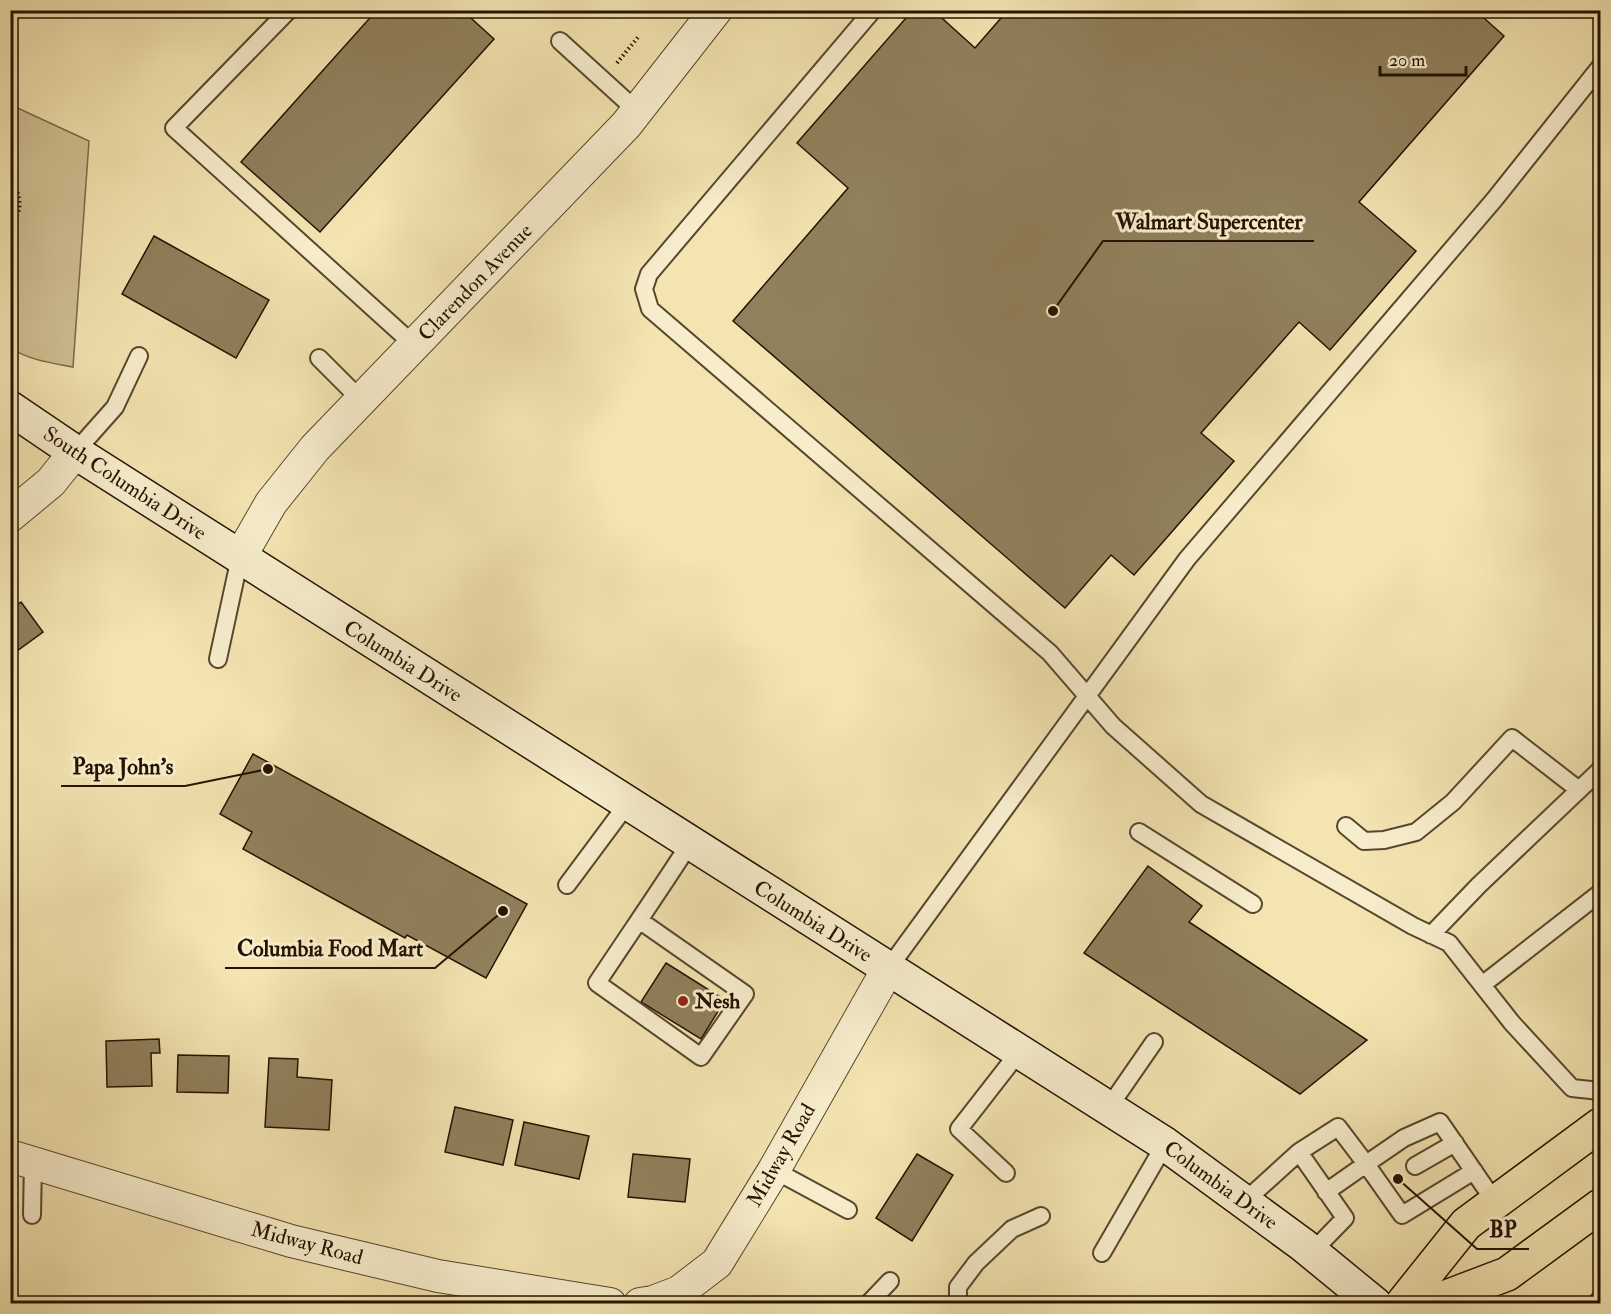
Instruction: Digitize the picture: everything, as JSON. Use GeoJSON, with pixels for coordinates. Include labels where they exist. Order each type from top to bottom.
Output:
{"type":"FeatureCollection","features":[{"type":"Feature","properties":{"kind":"main road","name":"South Columbia Drive"},"geometry":{"type":"LineString","coordinates":[[10,408],[240,557]]}},
{"type":"Feature","properties":{"kind":"main road","name":"Columbia Drive"},"geometry":{"type":"LineString","coordinates":[[240,557],[1109,1107],[1165,1144],[1312,1252],[1375,1304]]}},
{"type":"Feature","properties":{"kind":"main road"},"geometry":{"type":"LineString","coordinates":[[1402,1304],[1466,1224],[1600,1125]]}},
{"type":"Feature","properties":{"kind":"main road"},"geometry":{"type":"LineString","coordinates":[[1428,1304],[1506,1275],[1600,1206]]}},
{"type":"Feature","properties":{"kind":"street","name":"Clarendon Avenue"},"geometry":{"type":"LineString","coordinates":[[240,557],[279,494],[315,448],[618,134],[716,10]]}},
{"type":"Feature","properties":{"kind":"street"},"geometry":{"type":"LineString","coordinates":[[10,516],[51,483],[75,452]]}},
{"type":"Feature","properties":{"kind":"street","name":"Midway Road"},"geometry":{"type":"LineString","coordinates":[[640,1304],[688,1298],[717,1263],[774,1170],[888,969]]}},
{"type":"Feature","properties":{"kind":"street","name":"Midway Road"},"geometry":{"type":"LineString","coordinates":[[22,1159],[291,1241],[438,1276],[473,1293],[610,1304]]}},
{"type":"Feature","properties":{"kind":"lane"},"geometry":{"type":"LineString","coordinates":[[289,10],[174,128],[414,345]]}},
{"type":"Feature","properties":{"kind":"lane"},"geometry":{"type":"LineString","coordinates":[[873,10],[649,274],[644,289],[650,309],[1050,653],[1113,726],[1202,804],[1413,926],[1449,943],[1512,1023],[1572,1088],[1600,1091]]}},
{"type":"Feature","properties":{"kind":"lane"},"geometry":{"type":"LineString","coordinates":[[560,41],[637,111]]}},
{"type":"Feature","properties":{"kind":"lane"},"geometry":{"type":"LineString","coordinates":[[888,969],[1186,559],[1494,200],[1600,67]]}},
{"type":"Feature","properties":{"kind":"lane"},"geometry":{"type":"LineString","coordinates":[[75,452],[115,407],[139,356]]}},
{"type":"Feature","properties":{"kind":"lane"},"geometry":{"type":"LineString","coordinates":[[319,358],[362,400]]}},
{"type":"Feature","properties":{"kind":"lane"},"geometry":{"type":"LineString","coordinates":[[218,659],[240,557]]}},
{"type":"Feature","properties":{"kind":"lane"},"geometry":{"type":"LineString","coordinates":[[1346,826],[1364,841],[1384,840],[1416,832],[1454,802],[1512,738],[1579,790]]}},
{"type":"Feature","properties":{"kind":"lane"},"geometry":{"type":"LineString","coordinates":[[1431,935],[1479,885],[1600,770]]}},
{"type":"Feature","properties":{"kind":"lane"},"geometry":{"type":"LineString","coordinates":[[567,885],[628,803]]}},
{"type":"Feature","properties":{"kind":"lane"},"geometry":{"type":"LineString","coordinates":[[1139,832],[1253,904]]}},
{"type":"Feature","properties":{"kind":"lane"},"geometry":{"type":"LineString","coordinates":[[639,920],[745,994],[701,1057],[597,983],[690,843]]}},
{"type":"Feature","properties":{"kind":"lane"},"geometry":{"type":"LineString","coordinates":[[1482,985],[1599,898]]}},
{"type":"Feature","properties":{"kind":"lane"},"geometry":{"type":"LineString","coordinates":[[1109,1107],[1154,1042]]}},
{"type":"Feature","properties":{"kind":"lane"},"geometry":{"type":"LineString","coordinates":[[1006,1173],[959,1129],[1020,1052]]}},
{"type":"Feature","properties":{"kind":"lane"},"geometry":{"type":"LineString","coordinates":[[1326,1192],[1404,1138],[1440,1122],[1496,1203]]}},
{"type":"Feature","properties":{"kind":"lane"},"geometry":{"type":"LineString","coordinates":[[1244,1202],[1299,1152],[1338,1127],[1385,1185],[1402,1215],[1474,1171]]}},
{"type":"Feature","properties":{"kind":"lane"},"geometry":{"type":"LineString","coordinates":[[1415,1166],[1455,1143]]}},
{"type":"Feature","properties":{"kind":"lane"},"geometry":{"type":"LineString","coordinates":[[1102,1253],[1165,1144]]}},
{"type":"Feature","properties":{"kind":"lane"},"geometry":{"type":"LineString","coordinates":[[1299,1152],[1345,1218],[1312,1252]]}},
{"type":"Feature","properties":{"kind":"lane"},"geometry":{"type":"LineString","coordinates":[[22,1159],[32,1215]]}},
{"type":"Feature","properties":{"kind":"lane"},"geometry":{"type":"LineString","coordinates":[[774,1170],[848,1210]]}},
{"type":"Feature","properties":{"kind":"lane"},"geometry":{"type":"LineString","coordinates":[[958,1304],[958,1287],[976,1263],[1012,1229],[1041,1216]]}},
{"type":"Feature","properties":{"kind":"lane"},"geometry":{"type":"LineString","coordinates":[[868,1304],[890,1281]]}},
{"type":"Feature","properties":{"kind":"lane"},"geometry":{"type":"LineString","coordinates":[[1596,1304],[1600,1299]]}},
{"type":"Feature","properties":{"kind":"path"},"geometry":{"type":"LineString","coordinates":[[603,80],[639,36]]}},
{"type":"Feature","properties":{"kind":"path"},"geometry":{"type":"LineString","coordinates":[[10,129],[15,140],[10,160]]}},
{"type":"Feature","properties":{"kind":"path"},"geometry":{"type":"LineString","coordinates":[[10,176],[18,191],[20,212],[10,224]]}},
{"type":"Feature","properties":{"kind":"shaded area"},"geometry":{"type":"Polygon","coordinates":[[[11,105],[89,141],[73,367],[33,358],[11,348],[11,105]]]}},
{"type":"Feature","properties":{"kind":"building"},"geometry":{"type":"Polygon","coordinates":[[[377,10],[462,10],[494,39],[320,232],[241,162],[377,10]]]}},
{"type":"Feature","properties":{"kind":"building"},"geometry":{"type":"Polygon","coordinates":[[[913,10],[933,10],[975,48],[1008,10],[1475,10],[1504,36],[1359,202],[1416,251],[1330,350],[1299,322],[1201,433],[1234,461],[1134,575],[1111,555],[1065,608],[733,321],[848,188],[797,143],[913,10]]]}},
{"type":"Feature","properties":{"kind":"building"},"geometry":{"type":"Polygon","coordinates":[[[154,236],[269,300],[236,358],[122,294],[154,236]]]}},
{"type":"Feature","properties":{"kind":"building"},"geometry":{"type":"Polygon","coordinates":[[[21,602],[43,632],[10,656],[10,610],[21,602]]]}},
{"type":"Feature","properties":{"kind":"building"},"geometry":{"type":"Polygon","coordinates":[[[253,754],[527,904],[486,978],[407,935],[405,938],[243,849],[252,832],[220,814],[253,754]]]}},
{"type":"Feature","properties":{"kind":"building"},"geometry":{"type":"Polygon","coordinates":[[[1148,866],[1202,906],[1189,922],[1367,1040],[1300,1094],[1084,953],[1148,866]]]}},
{"type":"Feature","properties":{"kind":"building","name":"Nesh"},"geometry":{"type":"Polygon","coordinates":[[[666,963],[725,1000],[701,1039],[641,1002],[666,963]]]}},
{"type":"Feature","properties":{"kind":"building"},"geometry":{"type":"Polygon","coordinates":[[[159,1039],[160,1053],[151,1053],[152,1086],[107,1087],[106,1041],[159,1039]]]}},
{"type":"Feature","properties":{"kind":"building"},"geometry":{"type":"Polygon","coordinates":[[[178,1055],[229,1056],[228,1093],[177,1092],[178,1055]]]}},
{"type":"Feature","properties":{"kind":"building"},"geometry":{"type":"Polygon","coordinates":[[[269,1058],[298,1059],[297,1077],[332,1080],[329,1130],[265,1127],[269,1058]]]}},
{"type":"Feature","properties":{"kind":"building"},"geometry":{"type":"Polygon","coordinates":[[[455,1107],[513,1120],[503,1165],[445,1152],[455,1107]]]}},
{"type":"Feature","properties":{"kind":"building"},"geometry":{"type":"Polygon","coordinates":[[[524,1122],[589,1136],[579,1179],[515,1165],[524,1122]]]}},
{"type":"Feature","properties":{"kind":"building"},"geometry":{"type":"Polygon","coordinates":[[[633,1154],[690,1159],[685,1202],[628,1197],[633,1154]]]}},
{"type":"Feature","properties":{"kind":"building"},"geometry":{"type":"Polygon","coordinates":[[[917,1154],[953,1175],[912,1241],[876,1218],[917,1154]]]}},
{"type":"Feature","properties":{"kind":"building"},"geometry":{"type":"Polygon","coordinates":[[[10,1257],[14,1257],[14,1280],[10,1280],[10,1257]]]}},
{"type":"Feature","properties":{"kind":"building"},"geometry":{"type":"Polygon","coordinates":[[[68,1297],[268,1301],[267,1304],[68,1304],[68,1297]]]}},
{"type":"Feature","properties":{"kind":"place","name":"Walmart Supercenter"},"geometry":{"type":"Point","coordinates":[1053,311]}},
{"type":"Feature","properties":{"kind":"place","name":"Papa John's"},"geometry":{"type":"Point","coordinates":[268,769]}},
{"type":"Feature","properties":{"kind":"place","name":"Columbia Food Mart"},"geometry":{"type":"Point","coordinates":[503,911]}},
{"type":"Feature","properties":{"kind":"place","name":"Nesh"},"geometry":{"type":"Point","coordinates":[683,1001]}},
{"type":"Feature","properties":{"kind":"place","name":"BP"},"geometry":{"type":"Point","coordinates":[1398,1179]}}]}
